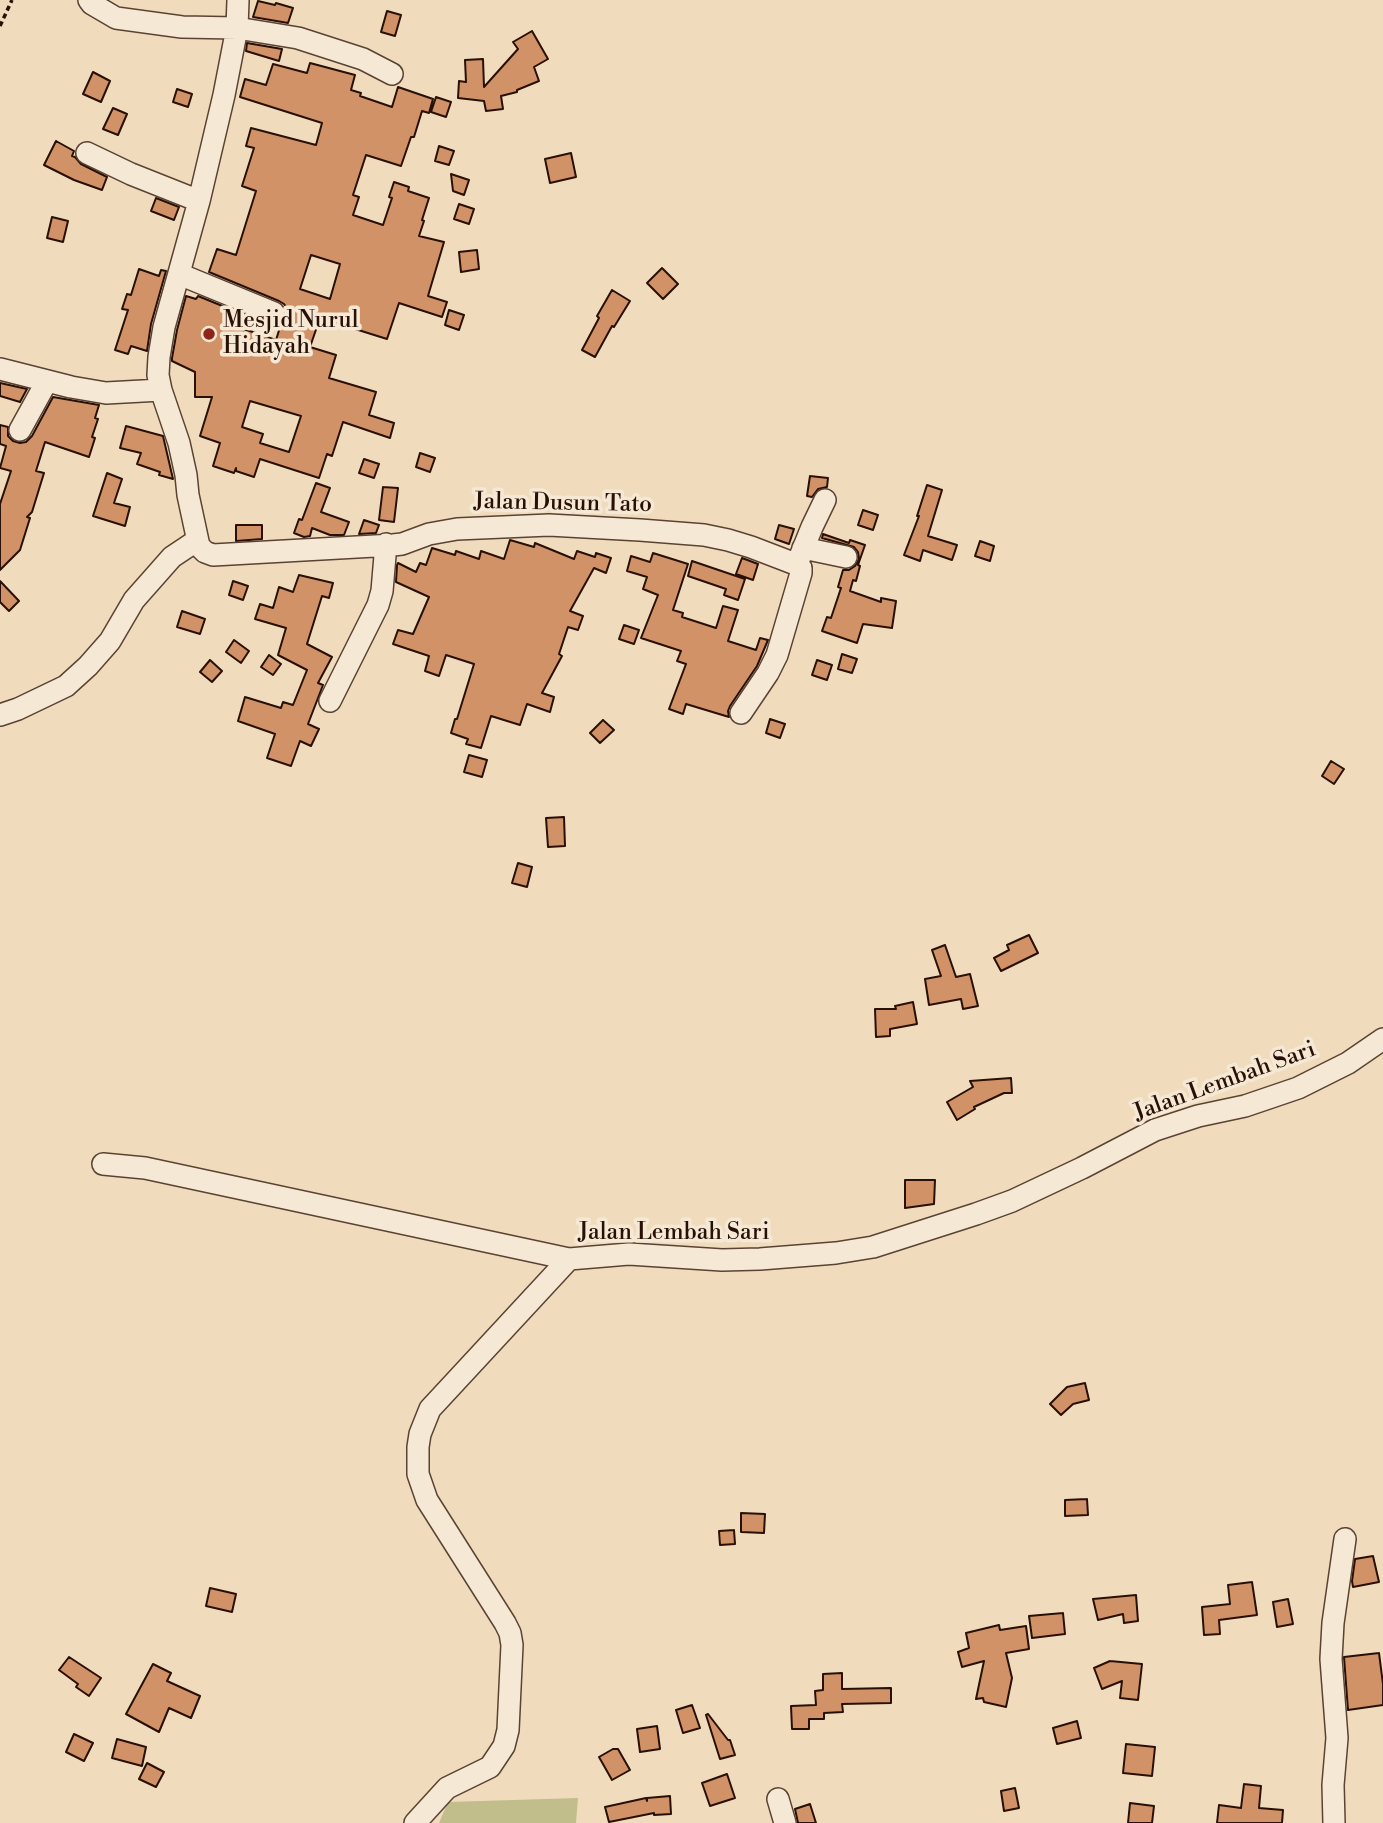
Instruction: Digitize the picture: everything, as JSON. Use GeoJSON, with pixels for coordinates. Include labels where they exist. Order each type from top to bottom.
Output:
{"type":"FeatureCollection","features":[{"type":"Feature","properties":{"kind":"street"},"geometry":{"type":"LineString","coordinates":[[89,0],[116,18],[182,27],[237,28],[298,38],[363,59],[392,74]]}},
{"type":"Feature","properties":{"kind":"street"},"geometry":{"type":"LineString","coordinates":[[0,715],[66,686],[110,641],[134,600],[172,557],[196,541],[179,443],[158,375],[162,337],[224,95],[237,28],[238,0]]}},
{"type":"Feature","properties":{"kind":"street"},"geometry":{"type":"LineString","coordinates":[[87,153],[199,201]]}},
{"type":"Feature","properties":{"kind":"street"},"geometry":{"type":"LineString","coordinates":[[179,274],[274,313]]}},
{"type":"Feature","properties":{"kind":"street"},"geometry":{"type":"LineString","coordinates":[[0,369],[106,393],[161,390]]}},
{"type":"Feature","properties":{"kind":"street"},"geometry":{"type":"LineString","coordinates":[[20,430],[47,381]]}},
{"type":"Feature","properties":{"kind":"street"},"geometry":{"type":"LineString","coordinates":[[741,713],[768,673],[781,644],[802,573],[800,556],[825,500]]}},
{"type":"Feature","properties":{"kind":"street","name":"Jalan Dusun Tato"},"geometry":{"type":"LineString","coordinates":[[196,541],[202,551],[214,555],[402,544],[429,534],[457,529],[549,526],[704,535],[800,556],[846,557]]}},
{"type":"Feature","properties":{"kind":"street"},"geometry":{"type":"LineString","coordinates":[[330,701],[378,605],[382,592],[386,544]]}},
{"type":"Feature","properties":{"kind":"street","name":"Jalan Lembah Sari"},"geometry":{"type":"LineString","coordinates":[[415,1823],[447,1788],[489,1767],[504,1746],[508,1730],[512,1645],[505,1623],[426,1500],[418,1474],[420,1434],[430,1409],[569,1259],[629,1254],[697,1259],[760,1259],[810,1256],[873,1247],[1012,1201],[1155,1130],[1198,1116],[1245,1106],[1298,1088],[1348,1063],[1383,1040]]}},
{"type":"Feature","properties":{"kind":"street"},"geometry":{"type":"LineString","coordinates":[[103,1164],[145,1168],[569,1259]]}},
{"type":"Feature","properties":{"kind":"street"},"geometry":{"type":"LineString","coordinates":[[1334,1823],[1336,1738],[1331,1659],[1333,1623],[1345,1539]]}},
{"type":"Feature","properties":{"kind":"street"},"geometry":{"type":"LineString","coordinates":[[778,1799],[785,1823]]}},
{"type":"Feature","properties":{"kind":"path"},"geometry":{"type":"LineString","coordinates":[[0,26],[12,0]]}},
{"type":"Feature","properties":{"kind":"shaded area"},"geometry":{"type":"Polygon","coordinates":[[[578,1798],[576,1823],[439,1823],[448,1802],[578,1798]]]}},
{"type":"Feature","properties":{"kind":"building"},"geometry":{"type":"Polygon","coordinates":[[[258,1],[293,8],[288,23],[253,17],[258,1]]]}},
{"type":"Feature","properties":{"kind":"building"},"geometry":{"type":"Polygon","coordinates":[[[387,11],[401,15],[395,36],[381,32],[387,11]]]}},
{"type":"Feature","properties":{"kind":"building"},"geometry":{"type":"Polygon","coordinates":[[[532,31],[548,59],[534,67],[539,81],[517,92],[501,96],[503,109],[486,111],[484,101],[458,98],[459,81],[466,82],[465,60],[483,59],[484,87],[518,49],[513,42],[532,31]]]}},
{"type":"Feature","properties":{"kind":"building"},"geometry":{"type":"Polygon","coordinates":[[[247,43],[282,49],[279,61],[246,51],[247,43]]]}},
{"type":"Feature","properties":{"kind":"building"},"geometry":{"type":"Polygon","coordinates":[[[310,63],[355,75],[351,90],[392,107],[398,87],[433,99],[429,113],[422,111],[401,166],[366,155],[353,195],[359,197],[353,215],[383,225],[394,182],[409,187],[408,191],[429,198],[419,236],[444,242],[428,296],[447,302],[442,317],[399,303],[387,339],[320,318],[310,347],[336,355],[329,378],[376,392],[369,415],[394,423],[390,438],[343,422],[332,456],[327,454],[319,478],[260,459],[254,477],[236,471],[236,468],[234,473],[213,466],[220,443],[200,436],[212,397],[195,397],[195,372],[172,361],[172,358],[186,296],[196,299],[198,296],[247,316],[241,328],[276,340],[286,317],[287,308],[284,304],[209,272],[217,249],[236,255],[256,191],[242,186],[254,148],[246,146],[251,128],[316,145],[322,123],[240,97],[245,79],[266,85],[273,64],[307,73],[310,63]],[[311,255],[300,289],[330,299],[340,264],[311,255]],[[250,401],[242,427],[263,434],[260,443],[289,452],[301,416],[250,401]]]}},
{"type":"Feature","properties":{"kind":"building"},"geometry":{"type":"Polygon","coordinates":[[[93,72],[110,81],[101,102],[83,94],[93,72]]]}},
{"type":"Feature","properties":{"kind":"building"},"geometry":{"type":"Polygon","coordinates":[[[177,89],[192,94],[188,107],[173,102],[177,89]]]}},
{"type":"Feature","properties":{"kind":"building"},"geometry":{"type":"Polygon","coordinates":[[[436,97],[451,102],[446,117],[431,112],[436,97]]]}},
{"type":"Feature","properties":{"kind":"building"},"geometry":{"type":"Polygon","coordinates":[[[113,108],[127,114],[118,135],[103,129],[113,108]]]}},
{"type":"Feature","properties":{"kind":"building"},"geometry":{"type":"Polygon","coordinates":[[[56,141],[74,151],[72,156],[81,164],[107,177],[102,190],[44,165],[56,141]]]}},
{"type":"Feature","properties":{"kind":"building"},"geometry":{"type":"Polygon","coordinates":[[[439,146],[454,151],[449,165],[435,161],[439,146]]]}},
{"type":"Feature","properties":{"kind":"building"},"geometry":{"type":"Polygon","coordinates":[[[571,153],[576,177],[550,183],[545,159],[571,153]]]}},
{"type":"Feature","properties":{"kind":"building"},"geometry":{"type":"Polygon","coordinates":[[[451,174],[469,180],[464,195],[453,191],[451,174]]]}},
{"type":"Feature","properties":{"kind":"building"},"geometry":{"type":"Polygon","coordinates":[[[156,198],[179,207],[174,220],[151,211],[156,198]]]}},
{"type":"Feature","properties":{"kind":"building"},"geometry":{"type":"Polygon","coordinates":[[[459,204],[474,209],[469,224],[454,219],[459,204]]]}},
{"type":"Feature","properties":{"kind":"building"},"geometry":{"type":"Polygon","coordinates":[[[52,217],[68,221],[63,242],[47,238],[52,217]]]}},
{"type":"Feature","properties":{"kind":"building"},"geometry":{"type":"Polygon","coordinates":[[[477,250],[479,269],[461,272],[459,252],[477,250]]]}},
{"type":"Feature","properties":{"kind":"building"},"geometry":{"type":"Polygon","coordinates":[[[662,268],[678,284],[663,299],[647,283],[662,268]]]}},
{"type":"Feature","properties":{"kind":"building"},"geometry":{"type":"Polygon","coordinates":[[[139,269],[159,276],[161,270],[166,271],[151,324],[147,351],[131,346],[128,354],[115,350],[128,310],[122,309],[127,294],[131,295],[139,269]]]}},
{"type":"Feature","properties":{"kind":"building"},"geometry":{"type":"Polygon","coordinates":[[[612,290],[630,301],[595,357],[582,350],[612,290]]]}},
{"type":"Feature","properties":{"kind":"building"},"geometry":{"type":"Polygon","coordinates":[[[449,310],[464,315],[459,330],[445,325],[449,310]]]}},
{"type":"Feature","properties":{"kind":"building"},"geometry":{"type":"Polygon","coordinates":[[[0,383],[27,389],[20,402],[0,396],[0,383]]]}},
{"type":"Feature","properties":{"kind":"building"},"geometry":{"type":"Polygon","coordinates":[[[53,397],[99,405],[92,437],[95,438],[89,457],[45,442],[36,471],[44,473],[32,512],[27,517],[30,518],[20,550],[0,570],[0,504],[11,471],[0,468],[6,446],[0,444],[0,425],[8,427],[8,436],[13,441],[26,442],[53,397]]]}},
{"type":"Feature","properties":{"kind":"building"},"geometry":{"type":"Polygon","coordinates":[[[126,426],[163,436],[173,479],[137,464],[141,453],[120,448],[126,426]]]}},
{"type":"Feature","properties":{"kind":"building"},"geometry":{"type":"Polygon","coordinates":[[[420,453],[435,458],[430,472],[416,467],[420,453]]]}},
{"type":"Feature","properties":{"kind":"building"},"geometry":{"type":"Polygon","coordinates":[[[364,459],[379,464],[374,478],[359,473],[364,459]]]}},
{"type":"Feature","properties":{"kind":"building"},"geometry":{"type":"Polygon","coordinates":[[[107,473],[122,479],[114,503],[130,507],[125,526],[93,516],[107,473]]]}},
{"type":"Feature","properties":{"kind":"building"},"geometry":{"type":"Polygon","coordinates":[[[810,476],[828,478],[827,487],[818,489],[812,497],[807,496],[810,476]]]}},
{"type":"Feature","properties":{"kind":"building"},"geometry":{"type":"Polygon","coordinates":[[[316,483],[330,488],[321,512],[349,522],[344,535],[330,535],[312,528],[310,536],[294,533],[316,483]]]}},
{"type":"Feature","properties":{"kind":"building"},"geometry":{"type":"Polygon","coordinates":[[[927,485],[942,490],[928,536],[957,545],[952,560],[923,550],[920,561],[904,555],[927,485]]]}},
{"type":"Feature","properties":{"kind":"building"},"geometry":{"type":"Polygon","coordinates":[[[383,487],[398,488],[394,522],[379,520],[383,487]]]}},
{"type":"Feature","properties":{"kind":"building"},"geometry":{"type":"Polygon","coordinates":[[[863,510],[878,515],[873,530],[858,525],[863,510]]]}},
{"type":"Feature","properties":{"kind":"building"},"geometry":{"type":"Polygon","coordinates":[[[364,520],[379,525],[376,533],[359,534],[364,520]]]}},
{"type":"Feature","properties":{"kind":"building"},"geometry":{"type":"Polygon","coordinates":[[[236,525],[262,525],[262,539],[236,541],[236,525]]]}},
{"type":"Feature","properties":{"kind":"building"},"geometry":{"type":"Polygon","coordinates":[[[779,525],[794,529],[789,544],[775,539],[779,525]]]}},
{"type":"Feature","properties":{"kind":"building"},"geometry":{"type":"Polygon","coordinates":[[[823,534],[849,543],[850,540],[865,545],[856,581],[853,580],[850,591],[881,602],[881,598],[896,601],[892,628],[863,624],[857,643],[822,631],[827,617],[831,618],[841,588],[838,587],[843,570],[855,566],[859,559],[854,547],[822,538],[823,534]]]}},
{"type":"Feature","properties":{"kind":"building"},"geometry":{"type":"Polygon","coordinates":[[[510,540],[534,547],[535,543],[574,559],[577,551],[595,557],[596,553],[611,558],[606,573],[594,568],[570,611],[583,616],[578,630],[568,627],[559,654],[562,656],[542,693],[554,697],[550,712],[527,704],[520,725],[491,716],[481,748],[466,744],[468,739],[451,733],[474,664],[446,655],[439,676],[425,671],[429,656],[393,644],[398,630],[413,634],[429,597],[396,582],[397,565],[398,563],[416,572],[420,563],[426,565],[432,548],[455,555],[456,551],[479,559],[481,551],[504,559],[510,540]]]}},
{"type":"Feature","properties":{"kind":"building"},"geometry":{"type":"Polygon","coordinates":[[[980,541],[994,546],[990,561],[975,556],[980,541]]]}},
{"type":"Feature","properties":{"kind":"building"},"geometry":{"type":"Polygon","coordinates":[[[653,553],[688,564],[673,610],[683,613],[682,617],[716,628],[723,606],[738,610],[728,641],[756,650],[760,638],[768,640],[757,666],[730,706],[729,717],[686,704],[683,714],[669,709],[686,664],[677,661],[681,651],[641,638],[658,595],[643,589],[647,577],[627,571],[631,556],[650,562],[653,553]]]}},
{"type":"Feature","properties":{"kind":"building"},"geometry":{"type":"Polygon","coordinates":[[[742,558],[758,564],[753,580],[736,574],[742,558]]]}},
{"type":"Feature","properties":{"kind":"building"},"geometry":{"type":"Polygon","coordinates":[[[692,561],[745,579],[738,600],[724,595],[726,589],[688,576],[692,561]]]}},
{"type":"Feature","properties":{"kind":"building"},"geometry":{"type":"Polygon","coordinates":[[[299,575],[333,583],[329,598],[322,596],[307,644],[332,657],[318,683],[323,685],[308,724],[319,729],[311,746],[300,741],[291,766],[267,758],[275,734],[238,721],[245,697],[281,708],[283,702],[293,705],[307,670],[278,655],[286,628],[255,619],[260,604],[273,608],[279,587],[293,592],[299,575]]]}},
{"type":"Feature","properties":{"kind":"building"},"geometry":{"type":"Polygon","coordinates":[[[0,581],[19,601],[9,611],[0,602],[0,581]]]}},
{"type":"Feature","properties":{"kind":"building"},"geometry":{"type":"Polygon","coordinates":[[[233,581],[248,586],[243,600],[229,595],[233,581]]]}},
{"type":"Feature","properties":{"kind":"building"},"geometry":{"type":"Polygon","coordinates":[[[182,611],[205,619],[200,634],[177,627],[182,611]]]}},
{"type":"Feature","properties":{"kind":"building"},"geometry":{"type":"Polygon","coordinates":[[[624,625],[639,630],[634,644],[619,639],[624,625]]]}},
{"type":"Feature","properties":{"kind":"building"},"geometry":{"type":"Polygon","coordinates":[[[234,640],[249,651],[241,663],[226,652],[234,640]]]}},
{"type":"Feature","properties":{"kind":"building"},"geometry":{"type":"Polygon","coordinates":[[[842,654],[857,659],[852,673],[838,669],[842,654]]]}},
{"type":"Feature","properties":{"kind":"building"},"geometry":{"type":"Polygon","coordinates":[[[269,655],[281,664],[273,675],[261,667],[269,655]]]}},
{"type":"Feature","properties":{"kind":"building"},"geometry":{"type":"Polygon","coordinates":[[[210,660],[222,671],[212,682],[200,672],[210,660]]]}},
{"type":"Feature","properties":{"kind":"building"},"geometry":{"type":"Polygon","coordinates":[[[817,660],[832,665],[827,680],[812,675],[817,660]]]}},
{"type":"Feature","properties":{"kind":"building"},"geometry":{"type":"Polygon","coordinates":[[[770,719],[785,724],[780,738],[766,733],[770,719]]]}},
{"type":"Feature","properties":{"kind":"building"},"geometry":{"type":"Polygon","coordinates":[[[603,720],[614,730],[600,743],[590,733],[603,720]]]}},
{"type":"Feature","properties":{"kind":"building"},"geometry":{"type":"Polygon","coordinates":[[[469,755],[487,760],[482,777],[464,772],[469,755]]]}},
{"type":"Feature","properties":{"kind":"building"},"geometry":{"type":"Polygon","coordinates":[[[1331,761],[1344,769],[1334,784],[1322,776],[1331,761]]]}},
{"type":"Feature","properties":{"kind":"building"},"geometry":{"type":"Polygon","coordinates":[[[564,817],[565,846],[548,847],[546,818],[564,817]]]}},
{"type":"Feature","properties":{"kind":"building"},"geometry":{"type":"Polygon","coordinates":[[[518,863],[532,867],[527,887],[512,883],[518,863]]]}},
{"type":"Feature","properties":{"kind":"building"},"geometry":{"type":"Polygon","coordinates":[[[1029,935],[1038,953],[1001,971],[994,958],[1009,950],[1007,945],[1029,935]]]}},
{"type":"Feature","properties":{"kind":"building"},"geometry":{"type":"Polygon","coordinates":[[[945,945],[956,977],[970,974],[978,1006],[963,1009],[961,999],[929,1005],[925,979],[941,976],[932,950],[945,945]]]}},
{"type":"Feature","properties":{"kind":"building"},"geometry":{"type":"Polygon","coordinates":[[[913,1002],[917,1024],[890,1029],[890,1036],[876,1037],[875,1009],[896,1009],[895,1006],[913,1002]]]}},
{"type":"Feature","properties":{"kind":"building"},"geometry":{"type":"Polygon","coordinates":[[[1011,1078],[1012,1093],[1004,1093],[974,1107],[975,1109],[957,1120],[947,1102],[973,1087],[970,1081],[1011,1078]]]}},
{"type":"Feature","properties":{"kind":"building"},"geometry":{"type":"Polygon","coordinates":[[[905,1180],[935,1180],[934,1204],[905,1208],[905,1180]]]}},
{"type":"Feature","properties":{"kind":"building"},"geometry":{"type":"Polygon","coordinates":[[[1085,1383],[1089,1400],[1073,1404],[1061,1415],[1050,1404],[1067,1387],[1085,1383]]]}},
{"type":"Feature","properties":{"kind":"building"},"geometry":{"type":"Polygon","coordinates":[[[1087,1499],[1088,1515],[1065,1516],[1065,1500],[1087,1499]]]}},
{"type":"Feature","properties":{"kind":"building"},"geometry":{"type":"Polygon","coordinates":[[[741,1513],[765,1514],[764,1533],[741,1532],[741,1513]]]}},
{"type":"Feature","properties":{"kind":"building"},"geometry":{"type":"Polygon","coordinates":[[[734,1530],[735,1544],[720,1545],[719,1531],[734,1530]]]}},
{"type":"Feature","properties":{"kind":"building"},"geometry":{"type":"Polygon","coordinates":[[[1373,1556],[1379,1582],[1353,1587],[1355,1559],[1373,1556]]]}},
{"type":"Feature","properties":{"kind":"building"},"geometry":{"type":"Polygon","coordinates":[[[1252,1582],[1257,1615],[1219,1620],[1220,1634],[1204,1635],[1202,1607],[1230,1604],[1228,1585],[1252,1582]]]}},
{"type":"Feature","properties":{"kind":"building"},"geometry":{"type":"Polygon","coordinates":[[[210,1588],[236,1594],[232,1612],[206,1606],[210,1588]]]}},
{"type":"Feature","properties":{"kind":"building"},"geometry":{"type":"Polygon","coordinates":[[[1136,1595],[1138,1621],[1124,1623],[1123,1614],[1098,1620],[1093,1599],[1136,1595]]]}},
{"type":"Feature","properties":{"kind":"building"},"geometry":{"type":"Polygon","coordinates":[[[1288,1599],[1293,1624],[1277,1627],[1273,1602],[1288,1599]]]}},
{"type":"Feature","properties":{"kind":"building"},"geometry":{"type":"Polygon","coordinates":[[[1063,1613],[1065,1634],[1032,1638],[1029,1616],[1063,1613]]]}},
{"type":"Feature","properties":{"kind":"building"},"geometry":{"type":"Polygon","coordinates":[[[999,1625],[1000,1630],[1026,1626],[1029,1649],[1006,1653],[1012,1678],[1006,1707],[984,1702],[983,1698],[976,1699],[984,1661],[962,1667],[958,1652],[969,1648],[966,1633],[999,1625]]]}},
{"type":"Feature","properties":{"kind":"building"},"geometry":{"type":"Polygon","coordinates":[[[1379,1653],[1383,1705],[1348,1710],[1344,1657],[1379,1653]]]}},
{"type":"Feature","properties":{"kind":"building"},"geometry":{"type":"Polygon","coordinates":[[[69,1657],[101,1678],[89,1696],[59,1670],[69,1657]]]}},
{"type":"Feature","properties":{"kind":"building"},"geometry":{"type":"Polygon","coordinates":[[[1110,1661],[1142,1664],[1138,1700],[1120,1698],[1122,1681],[1102,1689],[1094,1668],[1110,1661]]]}},
{"type":"Feature","properties":{"kind":"building"},"geometry":{"type":"Polygon","coordinates":[[[153,1664],[171,1673],[167,1681],[200,1696],[191,1718],[169,1708],[159,1732],[126,1714],[153,1664]]]}},
{"type":"Feature","properties":{"kind":"building"},"geometry":{"type":"Polygon","coordinates":[[[842,1673],[842,1689],[891,1688],[891,1703],[842,1704],[843,1712],[824,1713],[824,1719],[809,1719],[809,1729],[792,1729],[791,1706],[816,1705],[815,1691],[823,1690],[823,1674],[842,1673]]]}},
{"type":"Feature","properties":{"kind":"building"},"geometry":{"type":"Polygon","coordinates":[[[692,1705],[700,1728],[683,1733],[676,1710],[692,1705]]]}},
{"type":"Feature","properties":{"kind":"building"},"geometry":{"type":"Polygon","coordinates":[[[708,1714],[730,1740],[735,1755],[720,1759],[706,1715],[708,1714]]]}},
{"type":"Feature","properties":{"kind":"building"},"geometry":{"type":"Polygon","coordinates":[[[1077,1721],[1081,1738],[1057,1744],[1053,1728],[1077,1721]]]}},
{"type":"Feature","properties":{"kind":"building"},"geometry":{"type":"Polygon","coordinates":[[[657,1726],[660,1749],[640,1752],[637,1729],[657,1726]]]}},
{"type":"Feature","properties":{"kind":"building"},"geometry":{"type":"Polygon","coordinates":[[[74,1734],[93,1743],[84,1761],[66,1752],[74,1734]]]}},
{"type":"Feature","properties":{"kind":"building"},"geometry":{"type":"Polygon","coordinates":[[[117,1739],[146,1747],[142,1766],[112,1758],[117,1739]]]}},
{"type":"Feature","properties":{"kind":"building"},"geometry":{"type":"Polygon","coordinates":[[[1126,1744],[1155,1747],[1152,1776],[1123,1773],[1126,1744]]]}},
{"type":"Feature","properties":{"kind":"building"},"geometry":{"type":"Polygon","coordinates":[[[618,1749],[630,1770],[612,1780],[599,1757],[618,1749]]]}},
{"type":"Feature","properties":{"kind":"building"},"geometry":{"type":"Polygon","coordinates":[[[147,1763],[164,1772],[156,1787],[139,1779],[147,1763]]]}},
{"type":"Feature","properties":{"kind":"building"},"geometry":{"type":"Polygon","coordinates":[[[727,1774],[735,1798],[710,1806],[702,1783],[727,1774]]]}},
{"type":"Feature","properties":{"kind":"building"},"geometry":{"type":"Polygon","coordinates":[[[1244,1784],[1261,1786],[1259,1808],[1283,1810],[1282,1823],[1217,1823],[1219,1805],[1241,1808],[1244,1784]]]}},
{"type":"Feature","properties":{"kind":"building"},"geometry":{"type":"Polygon","coordinates":[[[1015,1788],[1019,1808],[1004,1811],[1001,1791],[1015,1788]]]}},
{"type":"Feature","properties":{"kind":"building"},"geometry":{"type":"Polygon","coordinates":[[[670,1796],[671,1814],[654,1813],[609,1822],[605,1807],[670,1796]]]}},
{"type":"Feature","properties":{"kind":"building"},"geometry":{"type":"Polygon","coordinates":[[[1130,1803],[1154,1806],[1152,1823],[1128,1823],[1130,1803]]]}},
{"type":"Feature","properties":{"kind":"building"},"geometry":{"type":"Polygon","coordinates":[[[810,1804],[816,1823],[798,1823],[795,1809],[810,1804]]]}},
{"type":"Feature","properties":{"kind":"place","name":"Mesjid Nurul Hidayah"},"geometry":{"type":"Point","coordinates":[209,334]}}]}
